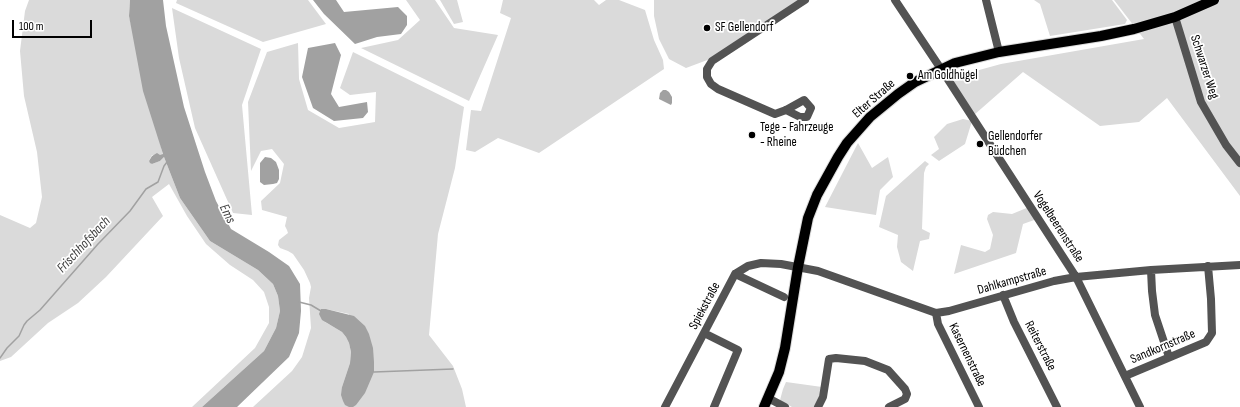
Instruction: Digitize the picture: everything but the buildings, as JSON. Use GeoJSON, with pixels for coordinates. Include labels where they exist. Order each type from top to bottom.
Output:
{"type":"FeatureCollection","features":[{"type":"Feature","properties":{"kind":"main road","name":"Elter Straße"},"geometry":{"type":"LineString","coordinates":[[766,403],[779,372],[785,348],[798,267],[808,218],[827,174],[848,143],[870,117],[915,82],[941,69],[961,62],[999,52],[1101,36],[1148,26],[1175,17],[1214,0]]}},
{"type":"Feature","properties":{"kind":"street"},"geometry":{"type":"LineString","coordinates":[[786,110],[775,114],[718,89],[711,84],[707,77],[707,69],[712,61],[805,0]]}},
{"type":"Feature","properties":{"kind":"street"},"geometry":{"type":"LineString","coordinates":[[895,0],[941,69]]}},
{"type":"Feature","properties":{"kind":"street"},"geometry":{"type":"LineString","coordinates":[[986,0],[999,52]]}},
{"type":"Feature","properties":{"kind":"street","name":"Schwarzer Weg"},"geometry":{"type":"LineString","coordinates":[[1175,17],[1200,102],[1226,145],[1240,163]]}},
{"type":"Feature","properties":{"kind":"street","name":"Vogelbeerenstraße"},"geometry":{"type":"LineString","coordinates":[[941,69],[1076,277],[1140,407]]}},
{"type":"Feature","properties":{"kind":"street","name":"Spiekstraße"},"geometry":{"type":"LineString","coordinates":[[665,407],[735,274],[748,266],[761,263],[798,267]]}},
{"type":"Feature","properties":{"kind":"street","name":"Dahlkampstraße"},"geometry":{"type":"LineString","coordinates":[[936,313],[949,311],[1054,281],[1076,277],[1151,270],[1240,265]]}},
{"type":"Feature","properties":{"kind":"street","name":"Sandkornstraße"},"geometry":{"type":"LineString","coordinates":[[1125,376],[1206,342],[1212,334],[1208,266]]}},
{"type":"Feature","properties":{"kind":"street"},"geometry":{"type":"LineString","coordinates":[[798,267],[818,271],[936,313]]}},
{"type":"Feature","properties":{"kind":"street"},"geometry":{"type":"LineString","coordinates":[[1151,270],[1155,315],[1169,357]]}},
{"type":"Feature","properties":{"kind":"street"},"geometry":{"type":"LineString","coordinates":[[735,274],[784,296]]}},
{"type":"Feature","properties":{"kind":"street","name":"Reiterstraße"},"geometry":{"type":"LineString","coordinates":[[1003,296],[1014,322],[1057,407]]}},
{"type":"Feature","properties":{"kind":"street","name":"Kasernenstraße"},"geometry":{"type":"LineString","coordinates":[[936,313],[938,324],[979,407]]}},
{"type":"Feature","properties":{"kind":"street"},"geometry":{"type":"LineString","coordinates":[[704,333],[738,350],[714,407]]}},
{"type":"Feature","properties":{"kind":"street"},"geometry":{"type":"LineString","coordinates":[[818,407],[823,397],[829,359],[836,358],[865,361],[888,370],[905,389],[907,394],[905,399],[889,407]]}},
{"type":"Feature","properties":{"kind":"street"},"geometry":{"type":"LineString","coordinates":[[766,403],[785,407]]}},
{"type":"Feature","properties":{"kind":"shaded area"},"geometry":{"type":"Polygon","coordinates":[[[29,0],[130,0],[129,16],[163,155],[152,155],[149,161],[152,164],[160,161],[164,157],[180,198],[210,241],[258,270],[273,284],[278,296],[280,311],[276,328],[264,351],[202,407],[192,407],[255,348],[269,323],[269,307],[264,292],[253,280],[230,265],[206,244],[187,216],[169,184],[152,197],[163,216],[106,277],[78,303],[48,323],[11,357],[0,361],[0,215],[30,228],[36,223],[42,197],[37,152],[24,96],[20,51],[25,11],[29,0]]]}},
{"type":"Feature","properties":{"kind":"shaded area"},"geometry":{"type":"Polygon","coordinates":[[[130,0],[163,0],[166,26],[184,107],[216,201],[231,229],[289,266],[300,284],[301,311],[299,333],[289,357],[237,407],[202,407],[264,351],[276,328],[280,311],[278,296],[273,284],[258,270],[210,241],[180,198],[164,157],[160,161],[152,164],[149,161],[152,156],[157,153],[160,155],[163,154],[143,91],[129,16],[130,0]]]}},
{"type":"Feature","properties":{"kind":"shaded area"},"geometry":{"type":"Polygon","coordinates":[[[177,0],[308,0],[326,24],[263,42],[176,3],[177,0]]]}},
{"type":"Feature","properties":{"kind":"shaded area"},"geometry":{"type":"Polygon","coordinates":[[[313,0],[336,0],[344,12],[398,7],[407,16],[407,25],[401,34],[377,37],[355,44],[324,14],[313,0]]]}},
{"type":"Feature","properties":{"kind":"shaded area"},"geometry":{"type":"Polygon","coordinates":[[[406,0],[435,0],[454,28],[498,35],[469,101],[361,48],[398,40],[420,20],[406,0]]]}},
{"type":"Feature","properties":{"kind":"shaded area"},"geometry":{"type":"Polygon","coordinates":[[[440,0],[457,0],[463,22],[454,24],[440,0]]]}},
{"type":"Feature","properties":{"kind":"shaded area"},"geometry":{"type":"Polygon","coordinates":[[[503,0],[594,0],[599,5],[606,0],[619,0],[645,10],[654,40],[663,60],[664,69],[539,153],[498,138],[475,152],[466,150],[471,110],[481,111],[511,18],[500,13],[503,0]]]}},
{"type":"Feature","properties":{"kind":"shaded area","name":"SF Gellendorf"},"geometry":{"type":"Polygon","coordinates":[[[654,0],[800,0],[710,59],[686,68],[669,59],[659,39],[654,16],[654,0]]]}},
{"type":"Feature","properties":{"kind":"shaded area"},"geometry":{"type":"Polygon","coordinates":[[[1034,0],[1112,0],[1127,20],[1125,24],[1050,36],[1040,4],[1034,0]]]}},
{"type":"Feature","properties":{"kind":"shaded area"},"geometry":{"type":"Polygon","coordinates":[[[1114,0],[1240,0],[1240,196],[1167,98],[1139,122],[1100,126],[1023,72],[974,115],[950,78],[1001,64],[1144,39],[1114,0]]]}},
{"type":"Feature","properties":{"kind":"shaded area"},"geometry":{"type":"Polygon","coordinates":[[[172,8],[261,49],[242,105],[252,215],[233,213],[195,128],[179,58],[172,8]]]}},
{"type":"Feature","properties":{"kind":"shaded area"},"geometry":{"type":"Polygon","coordinates":[[[298,43],[299,79],[308,110],[339,128],[375,122],[376,92],[350,95],[340,88],[353,52],[464,107],[455,168],[438,234],[429,335],[453,366],[462,389],[466,407],[253,407],[292,371],[302,357],[311,328],[309,298],[311,287],[310,283],[304,270],[293,254],[280,248],[278,245],[279,240],[288,233],[285,226],[287,217],[262,210],[261,201],[280,183],[284,164],[272,149],[261,151],[251,171],[248,102],[267,52],[298,43]],[[326,309],[325,322],[342,332],[349,343],[351,352],[350,363],[342,387],[356,405],[349,314],[326,309]]]}},
{"type":"Feature","properties":{"kind":"shaded area"},"geometry":{"type":"Polygon","coordinates":[[[335,43],[341,55],[331,94],[339,107],[367,102],[368,112],[363,118],[334,121],[313,108],[302,77],[308,48],[335,43]]]}},
{"type":"Feature","properties":{"kind":"shaded area"},"geometry":{"type":"Polygon","coordinates":[[[663,90],[669,92],[672,97],[671,105],[659,99],[660,93],[663,90]]]}},
{"type":"Feature","properties":{"kind":"shaded area"},"geometry":{"type":"Polygon","coordinates":[[[963,119],[972,121],[965,144],[939,161],[931,155],[939,149],[934,137],[947,124],[963,119]]]}},
{"type":"Feature","properties":{"kind":"shaded area"},"geometry":{"type":"Polygon","coordinates":[[[858,143],[872,168],[888,157],[893,177],[880,190],[876,215],[825,207],[858,143]]]}},
{"type":"Feature","properties":{"kind":"shaded area"},"geometry":{"type":"Polygon","coordinates":[[[265,157],[271,158],[276,162],[279,170],[279,179],[277,183],[264,185],[260,182],[260,163],[265,157]]]}},
{"type":"Feature","properties":{"kind":"shaded area"},"geometry":{"type":"Polygon","coordinates":[[[925,161],[929,164],[924,173],[922,229],[930,233],[929,239],[920,241],[913,271],[901,262],[897,247],[898,235],[879,227],[886,196],[925,161]]]}},
{"type":"Feature","properties":{"kind":"shaded area"},"geometry":{"type":"Polygon","coordinates":[[[1029,207],[1037,219],[1023,224],[1016,253],[954,274],[961,245],[985,252],[990,249],[993,235],[987,219],[988,215],[993,212],[1012,214],[1029,207]]]}},
{"type":"Feature","properties":{"kind":"shaded area"},"geometry":{"type":"Polygon","coordinates":[[[321,309],[354,316],[365,326],[369,334],[373,348],[374,372],[365,393],[353,407],[345,405],[341,395],[342,387],[350,363],[351,352],[349,343],[342,332],[322,320],[319,314],[321,309]]]}},
{"type":"Feature","properties":{"kind":"shaded area"},"geometry":{"type":"Polygon","coordinates":[[[786,382],[822,387],[815,407],[792,407],[780,400],[786,382]]]}},
{"type":"Feature","properties":{"kind":"waterway","name":"Frischhofsbach"},"geometry":{"type":"LineString","coordinates":[[0,358],[7,348],[19,336],[27,321],[40,310],[98,244],[130,211],[146,189],[158,182],[167,162]]}},
{"type":"Feature","properties":{"kind":"waterway"},"geometry":{"type":"LineString","coordinates":[[299,302],[311,305],[321,311]]}},
{"type":"Feature","properties":{"kind":"waterway"},"geometry":{"type":"LineString","coordinates":[[374,372],[453,369]]}},
{"type":"Feature","properties":{"kind":"place","name":"SF Gellendorf"},"geometry":{"type":"Point","coordinates":[707,28]}},
{"type":"Feature","properties":{"kind":"place","name":"Am Goldhügel"},"geometry":{"type":"Point","coordinates":[910,76]}},
{"type":"Feature","properties":{"kind":"place","name":"Tege - Fahrzeuge - Rheine"},"geometry":{"type":"Point","coordinates":[752,135]}},
{"type":"Feature","properties":{"kind":"place","name":"Gellendorfer Büdchen"},"geometry":{"type":"Point","coordinates":[980,144]}},
{"type":"Feature","properties":{"kind":"water label","name":"Ems"},"geometry":{"type":"Point","coordinates":[227,214]}}]}
